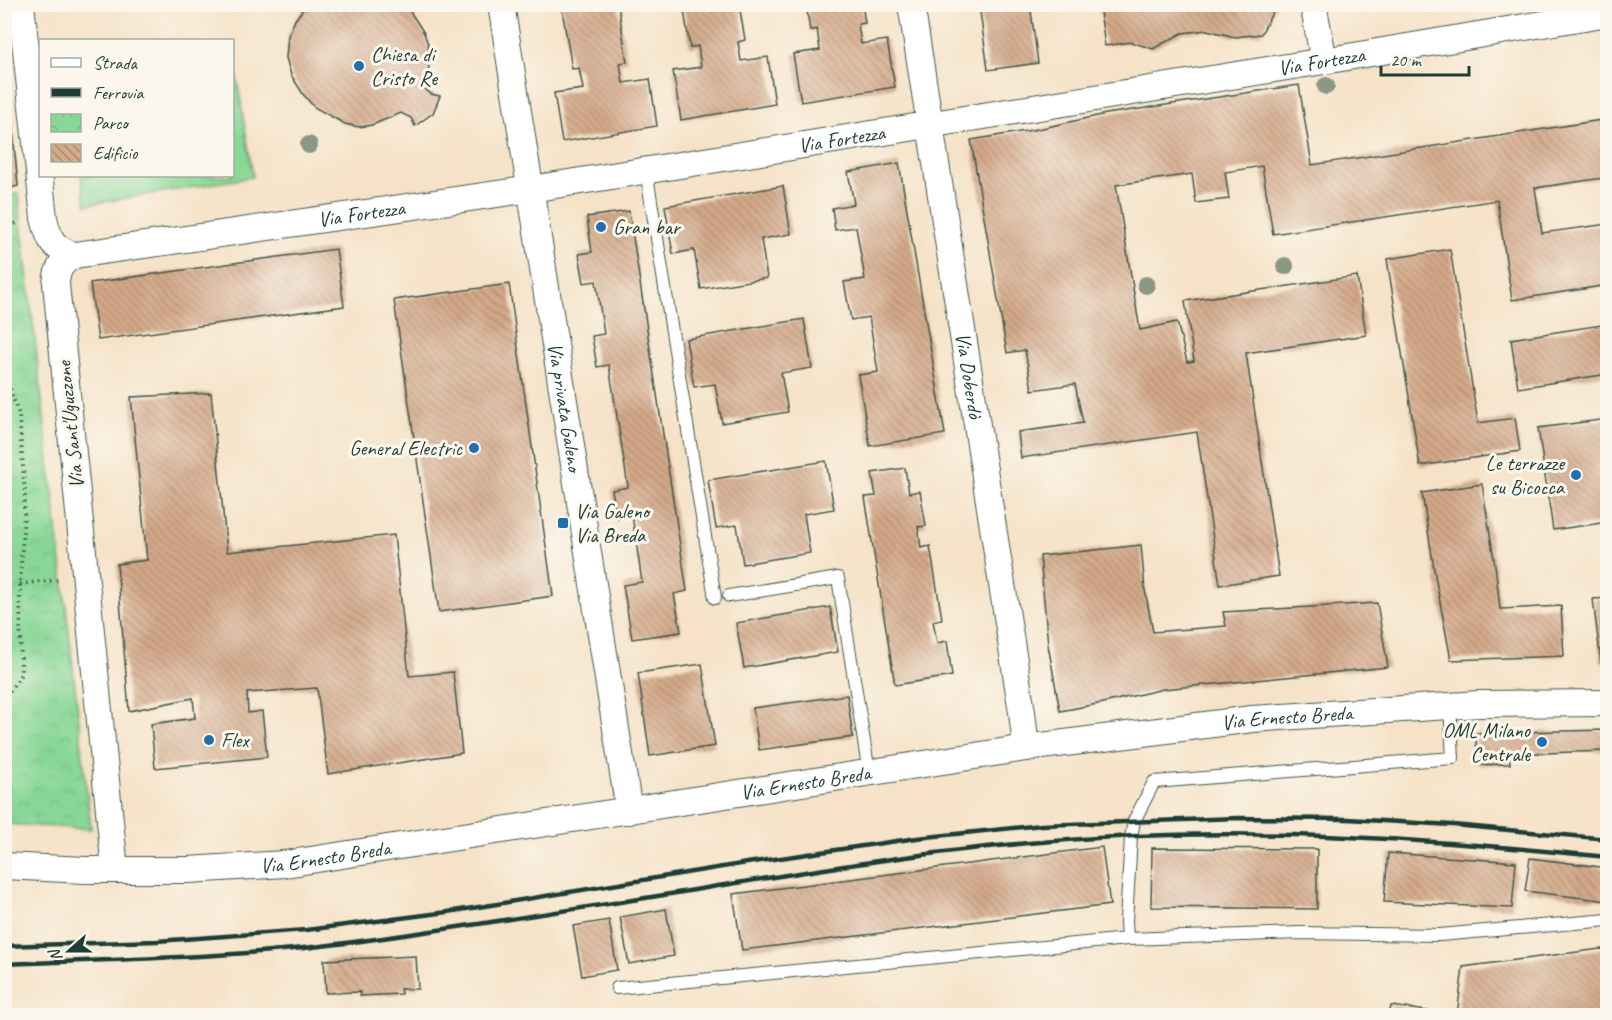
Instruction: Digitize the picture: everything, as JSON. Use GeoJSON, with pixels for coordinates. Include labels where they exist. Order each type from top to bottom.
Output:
{"type":"FeatureCollection","features":[{"type":"Feature","properties":{"kind":"street"},"geometry":{"type":"LineString","coordinates":[[21,4],[39,163]]}},
{"type":"Feature","properties":{"kind":"street","name":"Via privata Galeno"},"geometry":{"type":"LineString","coordinates":[[501,4],[629,811]]}},
{"type":"Feature","properties":{"kind":"street","name":"Via Doberdò"},"geometry":{"type":"LineString","coordinates":[[910,4],[1026,748]]}},
{"type":"Feature","properties":{"kind":"street"},"geometry":{"type":"LineString","coordinates":[[1313,4],[1324,61]]}},
{"type":"Feature","properties":{"kind":"street","name":"Via Fortezza"},"geometry":{"type":"LineString","coordinates":[[75,255],[531,189],[1608,13]]}},
{"type":"Feature","properties":{"kind":"street"},"geometry":{"type":"LineString","coordinates":[[41,177],[46,225],[52,242],[63,252],[75,255]]}},
{"type":"Feature","properties":{"kind":"street","name":"Via Sant'Uguzzone"},"geometry":{"type":"LineString","coordinates":[[75,255],[60,267],[56,284],[115,870]]}},
{"type":"Feature","properties":{"kind":"street","name":"Via Ernesto Breda"},"geometry":{"type":"LineString","coordinates":[[4,866],[188,870],[285,864],[1026,748],[1252,719],[1450,705],[1608,703]]}},
{"type":"Feature","properties":{"kind":"lane"},"geometry":{"type":"LineString","coordinates":[[646,170],[715,598]]}},
{"type":"Feature","properties":{"kind":"lane"},"geometry":{"type":"LineString","coordinates":[[729,596],[838,578],[869,773]]}},
{"type":"Feature","properties":{"kind":"lane"},"geometry":{"type":"LineString","coordinates":[[1127,939],[1131,837],[1134,821],[1154,782],[1453,758],[1450,705]]}},
{"type":"Feature","properties":{"kind":"lane"},"geometry":{"type":"LineString","coordinates":[[617,988],[1127,939],[1301,933],[1440,935],[1608,920]]}},
{"type":"Feature","properties":{"kind":"path"},"geometry":{"type":"LineString","coordinates":[[4,372],[19,415],[25,494],[20,584],[21,674],[4,700]]}},
{"type":"Feature","properties":{"kind":"path"},"geometry":{"type":"LineString","coordinates":[[20,584],[86,577]]}},
{"type":"Feature","properties":{"kind":"green space"},"geometry":{"type":"Polygon","coordinates":[[[235,66],[253,177],[86,205],[81,177],[234,177],[235,66]]]}},
{"type":"Feature","properties":{"kind":"green space"},"geometry":{"type":"Polygon","coordinates":[[[19,193],[91,829],[5,824],[4,197],[19,193]]]}},
{"type":"Feature","properties":{"kind":"building","name":"Chiesa di Cristo Re"},"geometry":{"type":"Polygon","coordinates":[[[402,4],[417,22],[428,44],[430,58],[423,87],[431,94],[440,96],[433,113],[415,126],[411,118],[401,113],[372,125],[359,127],[345,124],[314,107],[291,75],[286,58],[288,36],[295,20],[306,5],[402,4]]]}},
{"type":"Feature","properties":{"kind":"building"},"geometry":{"type":"Polygon","coordinates":[[[561,4],[618,4],[627,62],[620,63],[623,83],[650,79],[657,126],[562,142],[554,93],[583,89],[579,68],[572,69],[561,4]]]}},
{"type":"Feature","properties":{"kind":"building"},"geometry":{"type":"Polygon","coordinates":[[[683,4],[739,4],[745,40],[738,42],[741,61],[768,57],[775,104],[681,120],[673,71],[701,67],[698,46],[690,48],[683,4]]]}},
{"type":"Feature","properties":{"kind":"building"},"geometry":{"type":"Polygon","coordinates":[[[806,4],[862,4],[865,23],[858,24],[861,44],[887,40],[895,87],[801,102],[793,54],[820,50],[817,29],[810,31],[806,4]]]}},
{"type":"Feature","properties":{"kind":"building"},"geometry":{"type":"Polygon","coordinates":[[[979,4],[1030,4],[1038,63],[988,70],[979,4]]]}},
{"type":"Feature","properties":{"kind":"building"},"geometry":{"type":"Polygon","coordinates":[[[1099,4],[1277,4],[1261,34],[1235,37],[1207,30],[1182,33],[1153,49],[1131,42],[1105,46],[1099,4]]]}},
{"type":"Feature","properties":{"kind":"building"},"geometry":{"type":"Polygon","coordinates":[[[4,57],[6,57],[18,186],[4,190],[4,57]]]}},
{"type":"Feature","properties":{"kind":"building"},"geometry":{"type":"Polygon","coordinates":[[[1299,85],[1312,165],[1608,119],[1608,199],[1606,199],[1603,178],[1535,188],[1542,233],[1608,224],[1608,285],[1512,300],[1497,200],[1273,234],[1262,166],[1225,172],[1229,199],[1196,203],[1192,174],[1116,185],[1140,330],[1177,322],[1187,362],[1194,361],[1185,301],[1357,276],[1366,335],[1246,353],[1279,576],[1220,585],[1197,432],[1021,458],[1018,432],[1083,423],[1075,384],[1032,390],[1025,350],[1007,353],[971,140],[1038,129],[1106,114],[1299,85]]]}},
{"type":"Feature","properties":{"kind":"building"},"geometry":{"type":"Polygon","coordinates":[[[899,163],[945,434],[870,446],[858,375],[878,372],[869,317],[851,320],[844,282],[865,279],[856,227],[835,230],[832,208],[854,204],[848,172],[899,163]]]}},
{"type":"Feature","properties":{"kind":"building"},"geometry":{"type":"Polygon","coordinates":[[[783,186],[791,234],[761,239],[767,278],[701,289],[694,250],[673,254],[665,206],[783,186]]]}},
{"type":"Feature","properties":{"kind":"building"},"geometry":{"type":"Polygon","coordinates":[[[629,211],[687,591],[674,594],[681,632],[632,639],[623,585],[642,582],[632,515],[617,518],[612,490],[628,487],[609,365],[597,367],[592,336],[604,334],[596,281],[584,283],[579,254],[592,252],[587,217],[629,211]]]}},
{"type":"Feature","properties":{"kind":"building"},"geometry":{"type":"Polygon","coordinates":[[[336,249],[344,306],[98,340],[90,283],[336,249]]]}},
{"type":"Feature","properties":{"kind":"building"},"geometry":{"type":"Polygon","coordinates":[[[1450,249],[1478,423],[1515,418],[1520,451],[1420,466],[1387,259],[1450,249]]]}},
{"type":"Feature","properties":{"kind":"building","name":"General Electric"},"geometry":{"type":"Polygon","coordinates":[[[509,284],[553,596],[439,612],[394,300],[509,284]]]}},
{"type":"Feature","properties":{"kind":"building"},"geometry":{"type":"Polygon","coordinates":[[[804,319],[812,368],[781,373],[788,412],[722,423],[715,384],[694,387],[686,339],[804,319]]]}},
{"type":"Feature","properties":{"kind":"building"},"geometry":{"type":"Polygon","coordinates":[[[1608,324],[1608,374],[1518,388],[1511,339],[1608,324]]]}},
{"type":"Feature","properties":{"kind":"building"},"geometry":{"type":"Polygon","coordinates":[[[211,393],[227,552],[394,535],[409,676],[453,672],[462,753],[328,774],[317,688],[247,693],[248,713],[262,711],[267,757],[155,768],[151,724],[195,718],[193,698],[129,711],[117,564],[147,560],[131,397],[211,393]]]}},
{"type":"Feature","properties":{"kind":"building","name":"Le terrazze su Bicocca"},"geometry":{"type":"Polygon","coordinates":[[[1608,419],[1608,522],[1553,530],[1538,428],[1608,419]]]}},
{"type":"Feature","properties":{"kind":"building"},"geometry":{"type":"Polygon","coordinates":[[[826,461],[834,509],[804,514],[810,553],[743,564],[737,525],[716,528],[708,480],[826,461]]]}},
{"type":"Feature","properties":{"kind":"building"},"geometry":{"type":"Polygon","coordinates":[[[905,468],[909,493],[920,491],[926,526],[918,527],[921,548],[930,546],[942,619],[933,621],[937,643],[947,641],[952,676],[895,685],[865,497],[876,496],[872,473],[905,468]]]}},
{"type":"Feature","properties":{"kind":"building"},"geometry":{"type":"Polygon","coordinates":[[[1482,484],[1500,609],[1561,606],[1564,656],[1451,660],[1422,493],[1482,484]]]}},
{"type":"Feature","properties":{"kind":"building"},"geometry":{"type":"Polygon","coordinates":[[[1141,545],[1145,590],[1153,632],[1226,626],[1223,612],[1377,603],[1388,667],[1163,689],[1060,711],[1048,645],[1040,556],[1141,545]]]}},
{"type":"Feature","properties":{"kind":"building"},"geometry":{"type":"Polygon","coordinates":[[[1608,598],[1608,662],[1601,663],[1593,599],[1608,598]]]}},
{"type":"Feature","properties":{"kind":"building"},"geometry":{"type":"Polygon","coordinates":[[[830,607],[838,652],[744,668],[736,623],[830,607]]]}},
{"type":"Feature","properties":{"kind":"building"},"geometry":{"type":"Polygon","coordinates":[[[702,664],[715,746],[650,756],[638,673],[702,664]]]}},
{"type":"Feature","properties":{"kind":"building"},"geometry":{"type":"Polygon","coordinates":[[[847,695],[853,737],[759,750],[753,708],[847,695]]]}},
{"type":"Feature","properties":{"kind":"building","name":"OML Milano Centrale"},"geometry":{"type":"Polygon","coordinates":[[[1608,730],[1608,751],[1509,754],[1510,764],[1477,765],[1476,733],[1608,730]]]}},
{"type":"Feature","properties":{"kind":"building"},"geometry":{"type":"Polygon","coordinates":[[[1102,847],[1110,905],[742,950],[733,894],[1102,847]]]}},
{"type":"Feature","properties":{"kind":"building"},"geometry":{"type":"Polygon","coordinates":[[[1152,848],[1317,849],[1317,909],[1151,907],[1152,848]]]}},
{"type":"Feature","properties":{"kind":"building"},"geometry":{"type":"Polygon","coordinates":[[[1388,853],[1516,862],[1512,908],[1384,902],[1388,853]]]}},
{"type":"Feature","properties":{"kind":"building"},"geometry":{"type":"Polygon","coordinates":[[[1530,858],[1608,868],[1608,901],[1525,891],[1530,858]]]}},
{"type":"Feature","properties":{"kind":"building"},"geometry":{"type":"Polygon","coordinates":[[[666,909],[674,956],[629,964],[620,917],[666,909]]]}},
{"type":"Feature","properties":{"kind":"building"},"geometry":{"type":"Polygon","coordinates":[[[609,920],[617,970],[582,976],[573,926],[609,920]]]}},
{"type":"Feature","properties":{"kind":"building"},"geometry":{"type":"Polygon","coordinates":[[[1600,949],[1608,950],[1608,1016],[1457,1016],[1463,967],[1600,949]]]}},
{"type":"Feature","properties":{"kind":"building"},"geometry":{"type":"Polygon","coordinates":[[[416,956],[418,989],[400,989],[401,994],[360,996],[360,992],[326,993],[324,960],[416,956]]]}},
{"type":"Feature","properties":{"kind":"building"},"geometry":{"type":"Polygon","coordinates":[[[1391,1006],[1448,1014],[1448,1016],[1389,1016],[1391,1006]]]}},
{"type":"Feature","properties":{"kind":"railway"},"geometry":{"type":"LineString","coordinates":[[4,946],[157,941],[306,930],[448,912],[747,863],[917,838],[1042,825],[1238,818],[1347,819],[1453,825],[1608,839]]}},
{"type":"Feature","properties":{"kind":"railway"},"geometry":{"type":"LineString","coordinates":[[4,964],[192,956],[329,945],[504,920],[876,861],[959,850],[1111,837],[1182,834],[1324,836],[1467,844],[1608,857]]}},
{"type":"Feature","properties":{"kind":"place","name":"Chiesa di Cristo Re"},"geometry":{"type":"Point","coordinates":[359,66]}},
{"type":"Feature","properties":{"kind":"place","name":"Gran bar"},"geometry":{"type":"Point","coordinates":[601,227]}},
{"type":"Feature","properties":{"kind":"place","name":"General Electric"},"geometry":{"type":"Point","coordinates":[474,448]}},
{"type":"Feature","properties":{"kind":"place","name":"Le terrazze su Bicocca"},"geometry":{"type":"Point","coordinates":[1576,475]}},
{"type":"Feature","properties":{"kind":"place","name":"Via Galeno Via Breda"},"geometry":{"type":"Point","coordinates":[563,523]}},
{"type":"Feature","properties":{"kind":"place","name":"Flex"},"geometry":{"type":"Point","coordinates":[209,740]}},
{"type":"Feature","properties":{"kind":"place","name":"OML Milano Centrale"},"geometry":{"type":"Point","coordinates":[1542,742]}}]}
